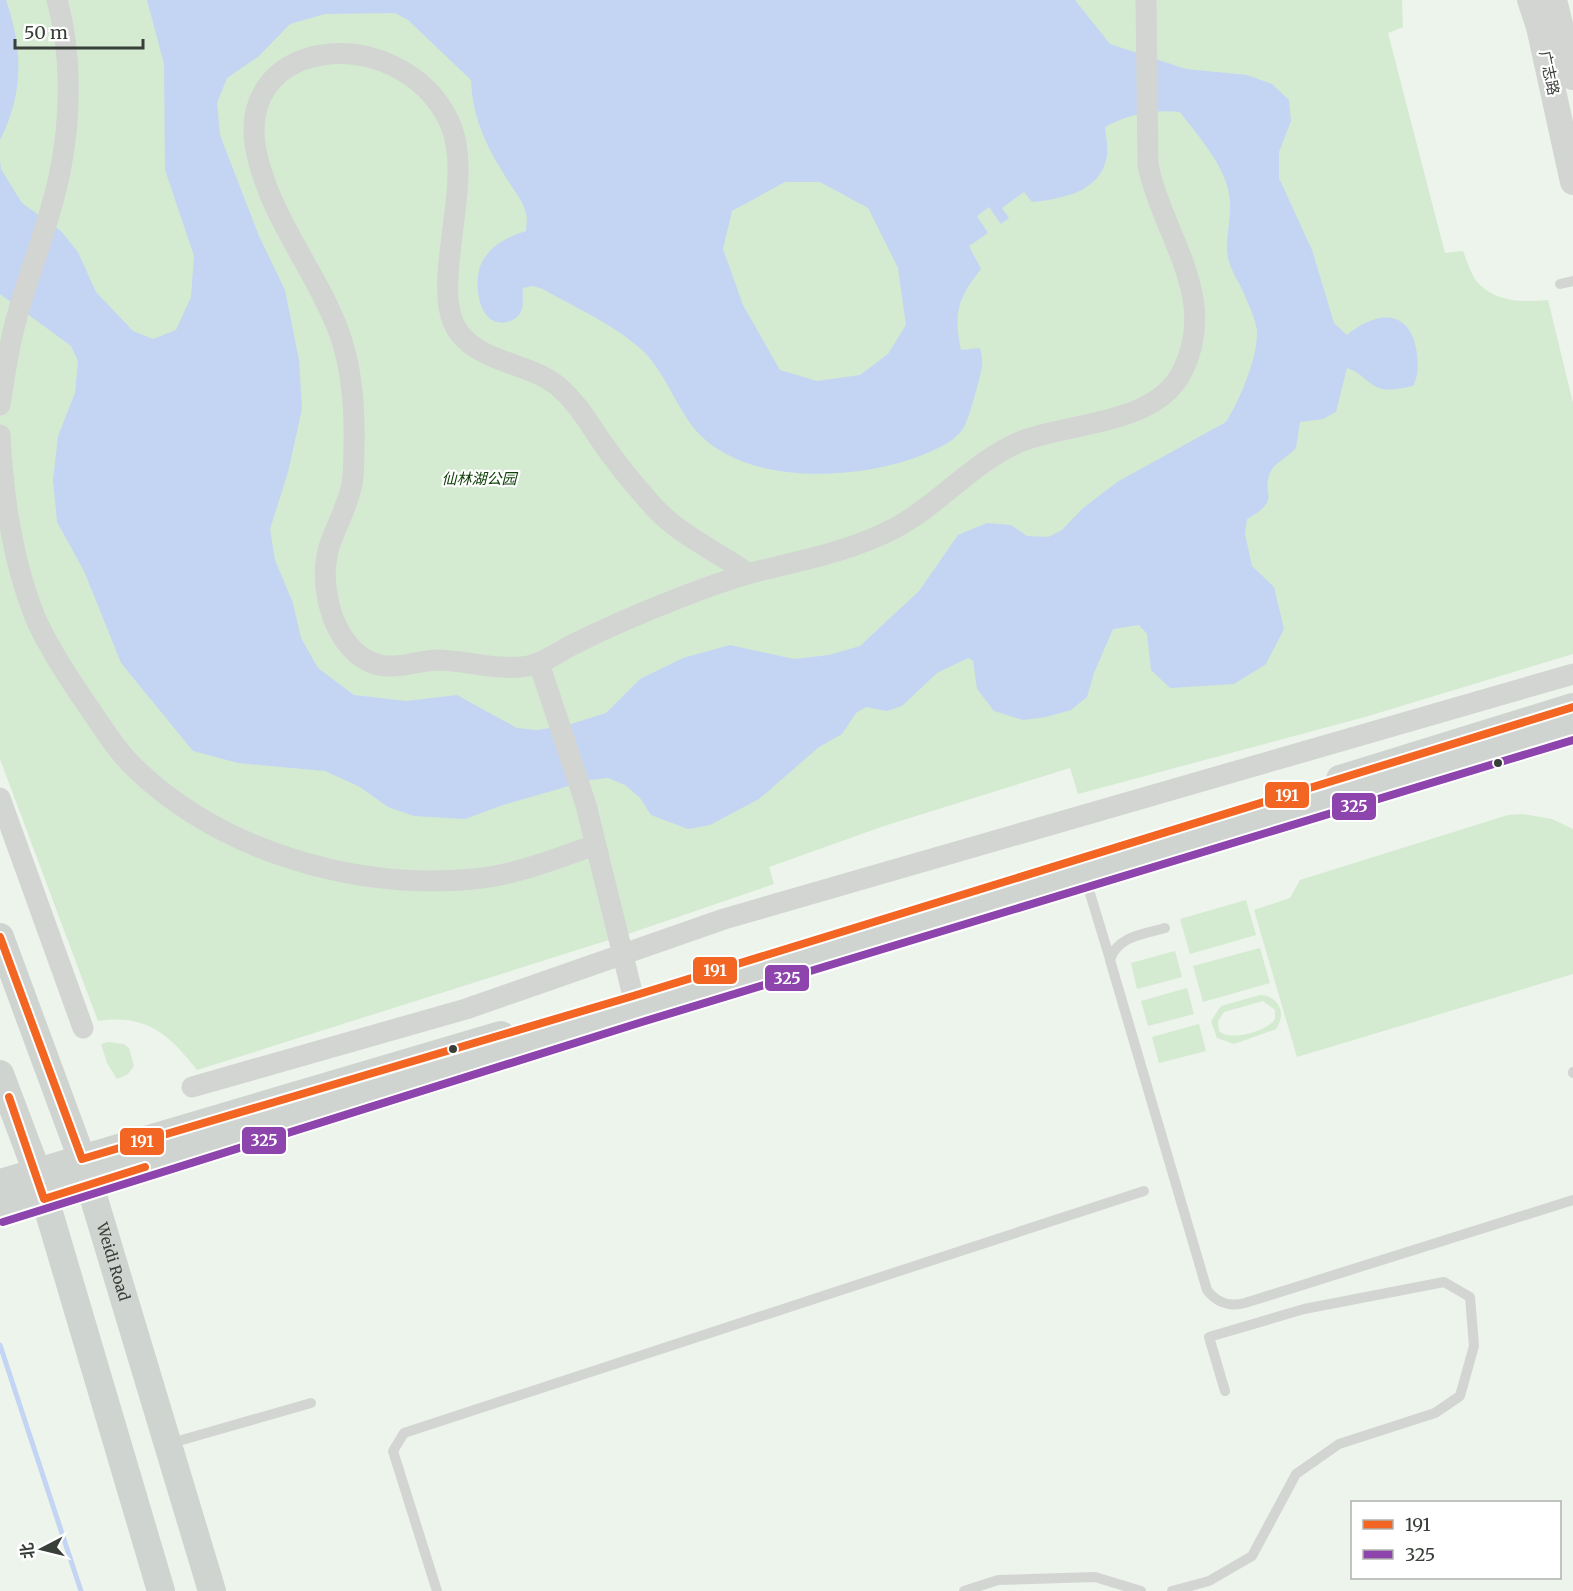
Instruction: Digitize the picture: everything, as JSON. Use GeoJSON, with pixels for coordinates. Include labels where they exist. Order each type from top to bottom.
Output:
{"type":"FeatureCollection","features":[{"type":"Feature","properties":{"kind":"main road"},"geometry":{"type":"LineString","coordinates":[[86,1172],[633,996],[1573,707]]}},
{"type":"Feature","properties":{"kind":"main road"},"geometry":{"type":"LineString","coordinates":[[0,1212],[40,1185],[628,1015],[1573,729]]}},
{"type":"Feature","properties":{"kind":"main road","name":"Weidi Road"},"geometry":{"type":"LineString","coordinates":[[0,937],[86,1172],[212,1591]]}},
{"type":"Feature","properties":{"kind":"main road"},"geometry":{"type":"LineString","coordinates":[[0,1074],[40,1185],[160,1591]]}},
{"type":"Feature","properties":{"kind":"main road"},"geometry":{"type":"LineString","coordinates":[[0,1183],[40,1185]]}},
{"type":"Feature","properties":{"kind":"street"},"geometry":{"type":"LineString","coordinates":[[0,405],[15,323],[61,171],[66,129],[67,66],[62,17],[57,0]]}},
{"type":"Feature","properties":{"kind":"street"},"geometry":{"type":"LineString","coordinates":[[749,574],[662,516],[633,484],[580,408],[563,390],[549,379],[477,347],[457,330],[451,317],[449,271],[458,192],[459,158],[455,136],[446,114],[427,91],[408,73],[382,60],[338,53],[297,61],[268,88],[258,106],[254,134],[258,160],[268,189],[341,336],[353,401],[352,484],[327,551],[327,595],[333,617],[354,652],[370,663],[384,666],[426,661],[518,668],[539,663],[621,622],[749,574],[808,561],[857,546],[898,526],[934,504],[996,453],[1027,439],[1096,423],[1131,412],[1166,393],[1179,378],[1188,357],[1194,328],[1195,296],[1188,271],[1154,192],[1149,165],[1146,0]]}},
{"type":"Feature","properties":{"kind":"street","name":"广志路"},"geometry":{"type":"LineString","coordinates":[[1530,0],[1556,16],[1573,77]]}},
{"type":"Feature","properties":{"kind":"street","name":"广志路"},"geometry":{"type":"LineString","coordinates":[[1556,16],[1573,182]]}},
{"type":"Feature","properties":{"kind":"street"},"geometry":{"type":"LineString","coordinates":[[0,435],[4,481],[18,556],[35,618],[69,678],[108,734],[137,771],[175,799],[220,828],[267,852],[310,864],[396,878],[472,879],[505,874],[539,865],[595,845]]}},
{"type":"Feature","properties":{"kind":"street"},"geometry":{"type":"LineString","coordinates":[[539,663],[586,805],[633,996]]}},
{"type":"Feature","properties":{"kind":"street"},"geometry":{"type":"LineString","coordinates":[[192,1087],[466,1009],[724,919],[1573,674]]}},
{"type":"Feature","properties":{"kind":"street"},"geometry":{"type":"LineString","coordinates":[[0,798],[83,1028]]}},
{"type":"Feature","properties":{"kind":"lane"},"geometry":{"type":"LineString","coordinates":[[1560,284],[1573,281]]}},
{"type":"Feature","properties":{"kind":"lane"},"geometry":{"type":"LineString","coordinates":[[1085,877],[1207,1290],[1221,1303],[1245,1303],[1573,1200]]}},
{"type":"Feature","properties":{"kind":"lane"},"geometry":{"type":"LineString","coordinates":[[1110,960],[1116,946],[1122,941],[1165,928]]}},
{"type":"Feature","properties":{"kind":"lane"},"geometry":{"type":"LineString","coordinates":[[437,1591],[393,1451],[405,1433],[1144,1191]]}},
{"type":"Feature","properties":{"kind":"lane"},"geometry":{"type":"LineString","coordinates":[[1172,1591],[1209,1581],[1252,1556],[1296,1474],[1339,1444],[1435,1413],[1460,1396],[1474,1347],[1470,1298],[1444,1282],[1304,1309],[1209,1337],[1225,1391]]}},
{"type":"Feature","properties":{"kind":"lane"},"geometry":{"type":"LineString","coordinates":[[168,1444],[311,1403]]}},
{"type":"Feature","properties":{"kind":"lane"},"geometry":{"type":"LineString","coordinates":[[964,1591],[998,1580],[1095,1577],[1141,1591]]}},
{"type":"Feature","properties":{"kind":"green space","name":"仙林湖公园"},"geometry":{"type":"Polygon","coordinates":[[[0,0],[1402,0],[1403,27],[1388,33],[1445,253],[1463,251],[1477,282],[1495,295],[1521,301],[1548,300],[1573,403],[1573,654],[1365,717],[1078,794],[1070,768],[884,826],[769,867],[774,884],[631,933],[197,1070],[166,1036],[155,1029],[130,1020],[98,1021],[0,759],[0,0]]]}},
{"type":"Feature","properties":{"kind":"green space"},"geometry":{"type":"Polygon","coordinates":[[[1523,814],[1552,819],[1573,829],[1573,974],[1297,1057],[1254,910],[1290,898],[1300,880],[1508,815],[1523,814]]]}},
{"type":"Feature","properties":{"kind":"green space"},"geometry":{"type":"Polygon","coordinates":[[[1246,900],[1256,935],[1190,954],[1180,919],[1246,900]]]}},
{"type":"Feature","properties":{"kind":"green space"},"geometry":{"type":"Polygon","coordinates":[[[1260,948],[1270,983],[1203,1002],[1193,966],[1260,948]]]}},
{"type":"Feature","properties":{"kind":"green space"},"geometry":{"type":"Polygon","coordinates":[[[1175,951],[1182,977],[1137,989],[1131,963],[1175,951]]]}},
{"type":"Feature","properties":{"kind":"green space"},"geometry":{"type":"Polygon","coordinates":[[[1187,988],[1194,1014],[1148,1026],[1141,1001],[1187,988]]]}},
{"type":"Feature","properties":{"kind":"green space"},"geometry":{"type":"Polygon","coordinates":[[[1260,995],[1267,996],[1279,1006],[1281,1017],[1276,1029],[1234,1044],[1217,1038],[1211,1021],[1221,1006],[1260,995]],[[1263,1001],[1224,1012],[1218,1021],[1219,1031],[1225,1034],[1240,1035],[1257,1031],[1275,1019],[1275,1010],[1263,1001]]]}},
{"type":"Feature","properties":{"kind":"green space"},"geometry":{"type":"Polygon","coordinates":[[[1199,1024],[1206,1051],[1159,1063],[1152,1037],[1199,1024]]]}},
{"type":"Feature","properties":{"kind":"green space"},"geometry":{"type":"Polygon","coordinates":[[[108,1042],[124,1044],[129,1048],[134,1066],[128,1074],[117,1079],[107,1063],[101,1044],[108,1042]]]}},
{"type":"Feature","properties":{"kind":"water"},"geometry":{"type":"Polygon","coordinates":[[[0,0],[6,0],[12,18],[18,53],[18,71],[13,105],[0,140],[0,0]]]}},
{"type":"Feature","properties":{"kind":"water"},"geometry":{"type":"Polygon","coordinates":[[[147,0],[1075,0],[1110,44],[1186,69],[1247,75],[1272,84],[1289,100],[1291,121],[1279,152],[1279,178],[1312,250],[1334,323],[1347,335],[1370,321],[1381,318],[1400,321],[1408,328],[1414,339],[1418,370],[1413,386],[1384,389],[1375,386],[1347,368],[1336,412],[1323,419],[1300,422],[1296,448],[1271,471],[1267,486],[1268,501],[1258,512],[1247,519],[1245,534],[1252,566],[1274,587],[1284,629],[1266,664],[1234,684],[1170,688],[1151,670],[1147,634],[1139,625],[1113,629],[1094,673],[1087,697],[1071,710],[1023,720],[994,711],[977,689],[973,661],[968,658],[937,673],[902,706],[887,711],[866,707],[856,713],[842,734],[819,747],[759,799],[710,825],[688,829],[651,815],[640,798],[625,785],[608,778],[590,780],[503,805],[465,819],[414,816],[388,807],[360,787],[325,771],[238,763],[193,751],[121,663],[84,571],[57,522],[53,480],[58,436],[75,393],[78,361],[71,346],[0,294],[0,160],[1,169],[22,203],[61,231],[78,252],[96,292],[133,331],[153,339],[176,330],[191,297],[194,256],[165,170],[164,64],[147,0]],[[395,13],[325,14],[290,24],[258,57],[227,78],[217,103],[220,135],[259,236],[285,290],[299,360],[302,409],[288,472],[270,529],[275,560],[293,603],[301,638],[318,668],[354,695],[406,701],[457,695],[517,728],[537,730],[568,725],[606,713],[640,679],[683,658],[730,645],[794,659],[829,655],[860,646],[919,591],[958,535],[987,523],[1011,525],[1027,536],[1048,537],[1062,530],[1082,509],[1117,482],[1226,422],[1237,402],[1255,353],[1257,331],[1252,313],[1228,258],[1230,208],[1226,182],[1213,157],[1180,112],[1161,111],[1132,116],[1105,127],[1107,156],[1097,178],[1089,186],[1067,196],[1032,202],[1024,192],[1002,208],[1009,218],[1001,224],[989,207],[977,216],[988,233],[969,246],[981,269],[962,298],[959,306],[958,326],[961,350],[980,348],[982,366],[966,422],[952,440],[910,460],[847,472],[814,474],[781,471],[750,464],[722,452],[699,434],[658,370],[643,351],[608,325],[543,289],[533,286],[523,288],[522,309],[513,320],[497,322],[489,318],[480,302],[479,270],[490,251],[501,242],[526,231],[527,217],[523,204],[481,131],[476,115],[471,80],[408,20],[395,13]],[[785,182],[732,211],[723,249],[743,305],[780,370],[817,381],[860,375],[888,354],[906,325],[898,268],[868,208],[820,182],[785,182]]]}},
{"type":"Feature","properties":{"kind":"waterway"},"geometry":{"type":"LineString","coordinates":[[0,1345],[81,1591]]}},
{"type":"Feature","properties":{"kind":"transit line","name":"191"},"geometry":{"type":"LineString","coordinates":[[0,937],[82,1159],[633,996],[1573,707]]}},
{"type":"Feature","properties":{"kind":"transit line","name":"325"},"geometry":{"type":"LineString","coordinates":[[3,1222],[642,1022],[1573,740]]}},
{"type":"Feature","properties":{"kind":"transit line","name":"191"},"geometry":{"type":"LineString","coordinates":[[9,1097],[44,1199],[145,1167]]}}]}
